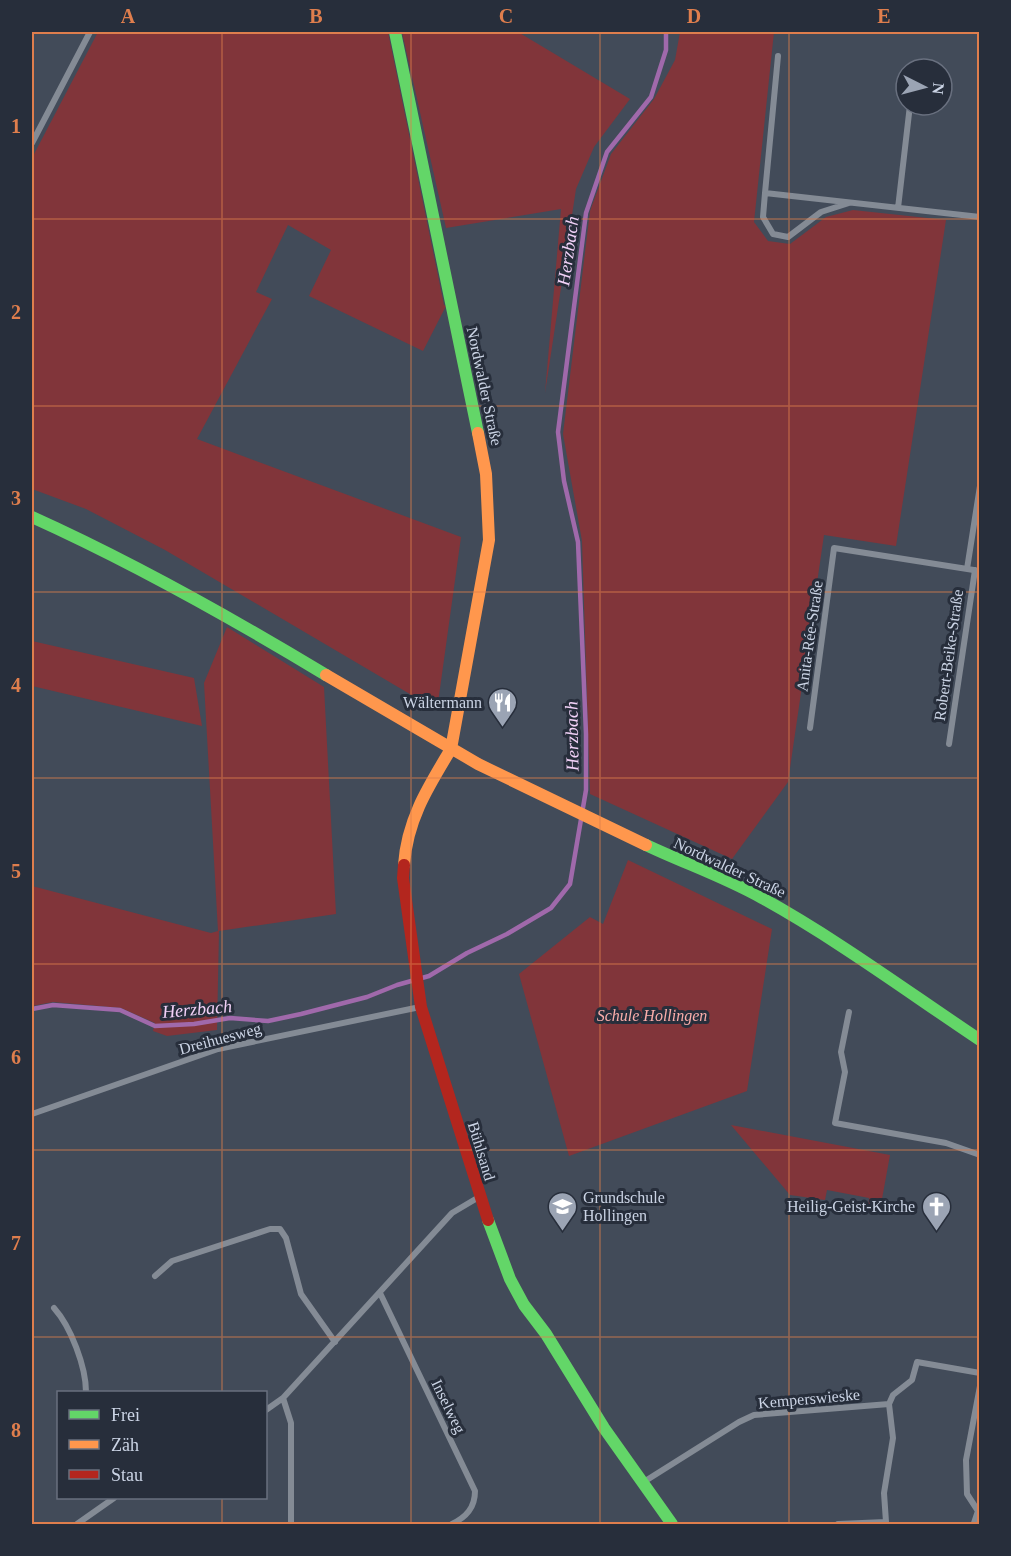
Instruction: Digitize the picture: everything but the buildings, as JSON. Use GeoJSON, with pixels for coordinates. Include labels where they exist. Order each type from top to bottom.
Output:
{"type":"FeatureCollection","features":[{"type":"Feature","properties":{"kind":"street"},"geometry":{"type":"LineString","coordinates":[[32,143],[90,32]]}},
{"type":"Feature","properties":{"kind":"street","name":"Nordwalder Straße"},"geometry":{"type":"LineString","coordinates":[[395,32],[486,474],[489,540],[452,749]]}},
{"type":"Feature","properties":{"kind":"street"},"geometry":{"type":"LineString","coordinates":[[778,56],[763,217],[773,234],[788,237],[821,212],[849,203]]}},
{"type":"Feature","properties":{"kind":"street"},"geometry":{"type":"LineString","coordinates":[[898,208],[909,117]]}},
{"type":"Feature","properties":{"kind":"street"},"geometry":{"type":"LineString","coordinates":[[765,193],[980,217]]}},
{"type":"Feature","properties":{"kind":"street"},"geometry":{"type":"LineString","coordinates":[[977,571],[967,569],[980,486]]}},
{"type":"Feature","properties":{"kind":"street","name":"Nordwalder Straße"},"geometry":{"type":"LineString","coordinates":[[32,517],[81,538],[176,587],[452,749],[566,808],[758,896],[794,916],[980,1040]]}},
{"type":"Feature","properties":{"kind":"street","name":"Anita-Rée-Straße"},"geometry":{"type":"LineString","coordinates":[[810,728],[834,548],[967,569]]}},
{"type":"Feature","properties":{"kind":"street","name":"Robert-Beike-Straße"},"geometry":{"type":"LineString","coordinates":[[949,744],[977,571]]}},
{"type":"Feature","properties":{"kind":"street","name":"Bühlsand"},"geometry":{"type":"LineString","coordinates":[[452,749],[435,775],[411,822],[405,849],[403,878],[421,1007],[479,1197],[510,1279],[524,1305],[546,1334],[604,1428],[672,1524]]}},
{"type":"Feature","properties":{"kind":"street","name":"Dreihuesweg"},"geometry":{"type":"LineString","coordinates":[[32,1114],[218,1049],[421,1007]]}},
{"type":"Feature","properties":{"kind":"street"},"geometry":{"type":"LineString","coordinates":[[849,1012],[841,1052],[845,1072],[835,1123],[946,1143],[980,1155]]}},
{"type":"Feature","properties":{"kind":"street"},"geometry":{"type":"LineString","coordinates":[[267,1409],[283,1398],[452,1213],[479,1197]]}},
{"type":"Feature","properties":{"kind":"street"},"geometry":{"type":"LineString","coordinates":[[155,1276],[172,1261],[270,1229],[280,1229],[286,1238],[301,1294],[335,1342]]}},
{"type":"Feature","properties":{"kind":"street","name":"Inselweg"},"geometry":{"type":"LineString","coordinates":[[380,1293],[475,1491],[475,1500],[466,1517],[452,1524]]}},
{"type":"Feature","properties":{"kind":"street"},"geometry":{"type":"LineString","coordinates":[[54,1308],[64,1319],[86,1376],[86,1391]]}},
{"type":"Feature","properties":{"kind":"street"},"geometry":{"type":"LineString","coordinates":[[838,1524],[887,1523],[884,1493],[893,1438],[889,1404],[893,1395],[912,1380],[917,1362],[980,1373]]}},
{"type":"Feature","properties":{"kind":"street"},"geometry":{"type":"LineString","coordinates":[[974,1523],[978,1511],[967,1494],[966,1460],[980,1386]]}},
{"type":"Feature","properties":{"kind":"street"},"geometry":{"type":"LineString","coordinates":[[283,1398],[291,1423],[291,1524]]}},
{"type":"Feature","properties":{"kind":"street","name":"Kemperswieske"},"geometry":{"type":"LineString","coordinates":[[642,1484],[739,1422],[754,1415],[889,1404]]}},
{"type":"Feature","properties":{"kind":"street"},"geometry":{"type":"LineString","coordinates":[[77,1524],[111,1499]]}},
{"type":"Feature","properties":{"kind":"green space"},"geometry":{"type":"Polygon","coordinates":[[[98,32],[388,32],[446,306],[423,351],[309,296],[331,250],[288,225],[256,292],[272,299],[197,439],[461,537],[437,710],[165,550],[86,509],[32,489],[32,158],[98,32]]]}},
{"type":"Feature","properties":{"kind":"green space"},"geometry":{"type":"Polygon","coordinates":[[[402,32],[518,32],[630,99],[594,147],[576,189],[545,393],[561,209],[446,228],[402,32]]]}},
{"type":"Feature","properties":{"kind":"green space"},"geometry":{"type":"Polygon","coordinates":[[[680,32],[774,32],[754,222],[768,241],[790,244],[826,217],[853,210],[946,220],[896,546],[824,535],[788,782],[732,859],[590,794],[582,541],[563,434],[590,211],[611,154],[654,99],[675,60],[680,32]]]}},
{"type":"Feature","properties":{"kind":"green space"},"geometry":{"type":"Polygon","coordinates":[[[227,627],[324,687],[336,914],[219,931],[217,1030],[167,1036],[153,1031],[155,1023],[121,1008],[53,1002],[32,1006],[32,886],[211,933],[218,931],[204,683],[227,627]]]}},
{"type":"Feature","properties":{"kind":"green space"},"geometry":{"type":"Polygon","coordinates":[[[32,641],[194,678],[202,726],[32,686],[32,641]]]}},
{"type":"Feature","properties":{"kind":"green space","name":"Schule Hollingen"},"geometry":{"type":"Polygon","coordinates":[[[628,860],[772,929],[747,1091],[569,1156],[519,974],[590,917],[603,924],[628,860]]]}},
{"type":"Feature","properties":{"kind":"green space"},"geometry":{"type":"Polygon","coordinates":[[[731,1125],[890,1155],[880,1210],[868,1208],[869,1198],[827,1190],[825,1200],[790,1195],[731,1125]]]}},
{"type":"Feature","properties":{"kind":"waterway","name":"Herzbach"},"geometry":{"type":"LineString","coordinates":[[32,1009],[53,1005],[120,1010],[155,1026],[194,1024],[230,1018],[268,1021],[301,1014],[367,997],[429,976],[551,908],[570,884],[586,790],[586,734],[578,542],[564,481],[558,432],[586,213],[607,152],[651,97],[666,50],[666,32]]}},
{"type":"Feature","properties":{"kind":"traffic: fast"},"geometry":{"type":"LineString","coordinates":[[395,32],[478,433]]}},
{"type":"Feature","properties":{"kind":"traffic: fast"},"geometry":{"type":"LineString","coordinates":[[32,517],[181,592],[326,675]]}},
{"type":"Feature","properties":{"kind":"traffic: fast"},"geometry":{"type":"LineString","coordinates":[[646,845],[734,883],[790,914],[980,1040]]}},
{"type":"Feature","properties":{"kind":"traffic: fast"},"geometry":{"type":"LineString","coordinates":[[488,1220],[510,1279],[524,1305],[546,1334],[604,1428],[672,1524]]}},
{"type":"Feature","properties":{"kind":"traffic: slow"},"geometry":{"type":"LineString","coordinates":[[404,865],[409,833],[420,804],[451,749],[489,540],[486,474],[478,433]]}},
{"type":"Feature","properties":{"kind":"traffic: slow"},"geometry":{"type":"LineString","coordinates":[[326,675],[478,764],[646,845]]}},
{"type":"Feature","properties":{"kind":"traffic: jam"},"geometry":{"type":"LineString","coordinates":[[404,865],[403,878],[421,1007],[488,1220]]}},
{"type":"Feature","properties":{"kind":"place","name":"Wältermann"},"geometry":{"type":"Point","coordinates":[503,728]}},
{"type":"Feature","properties":{"kind":"place","name":"Grundschule Hollingen"},"geometry":{"type":"Point","coordinates":[562,1232]}},
{"type":"Feature","properties":{"kind":"place","name":"Heilig-Geist-Kirche"},"geometry":{"type":"Point","coordinates":[936,1232]}}]}
